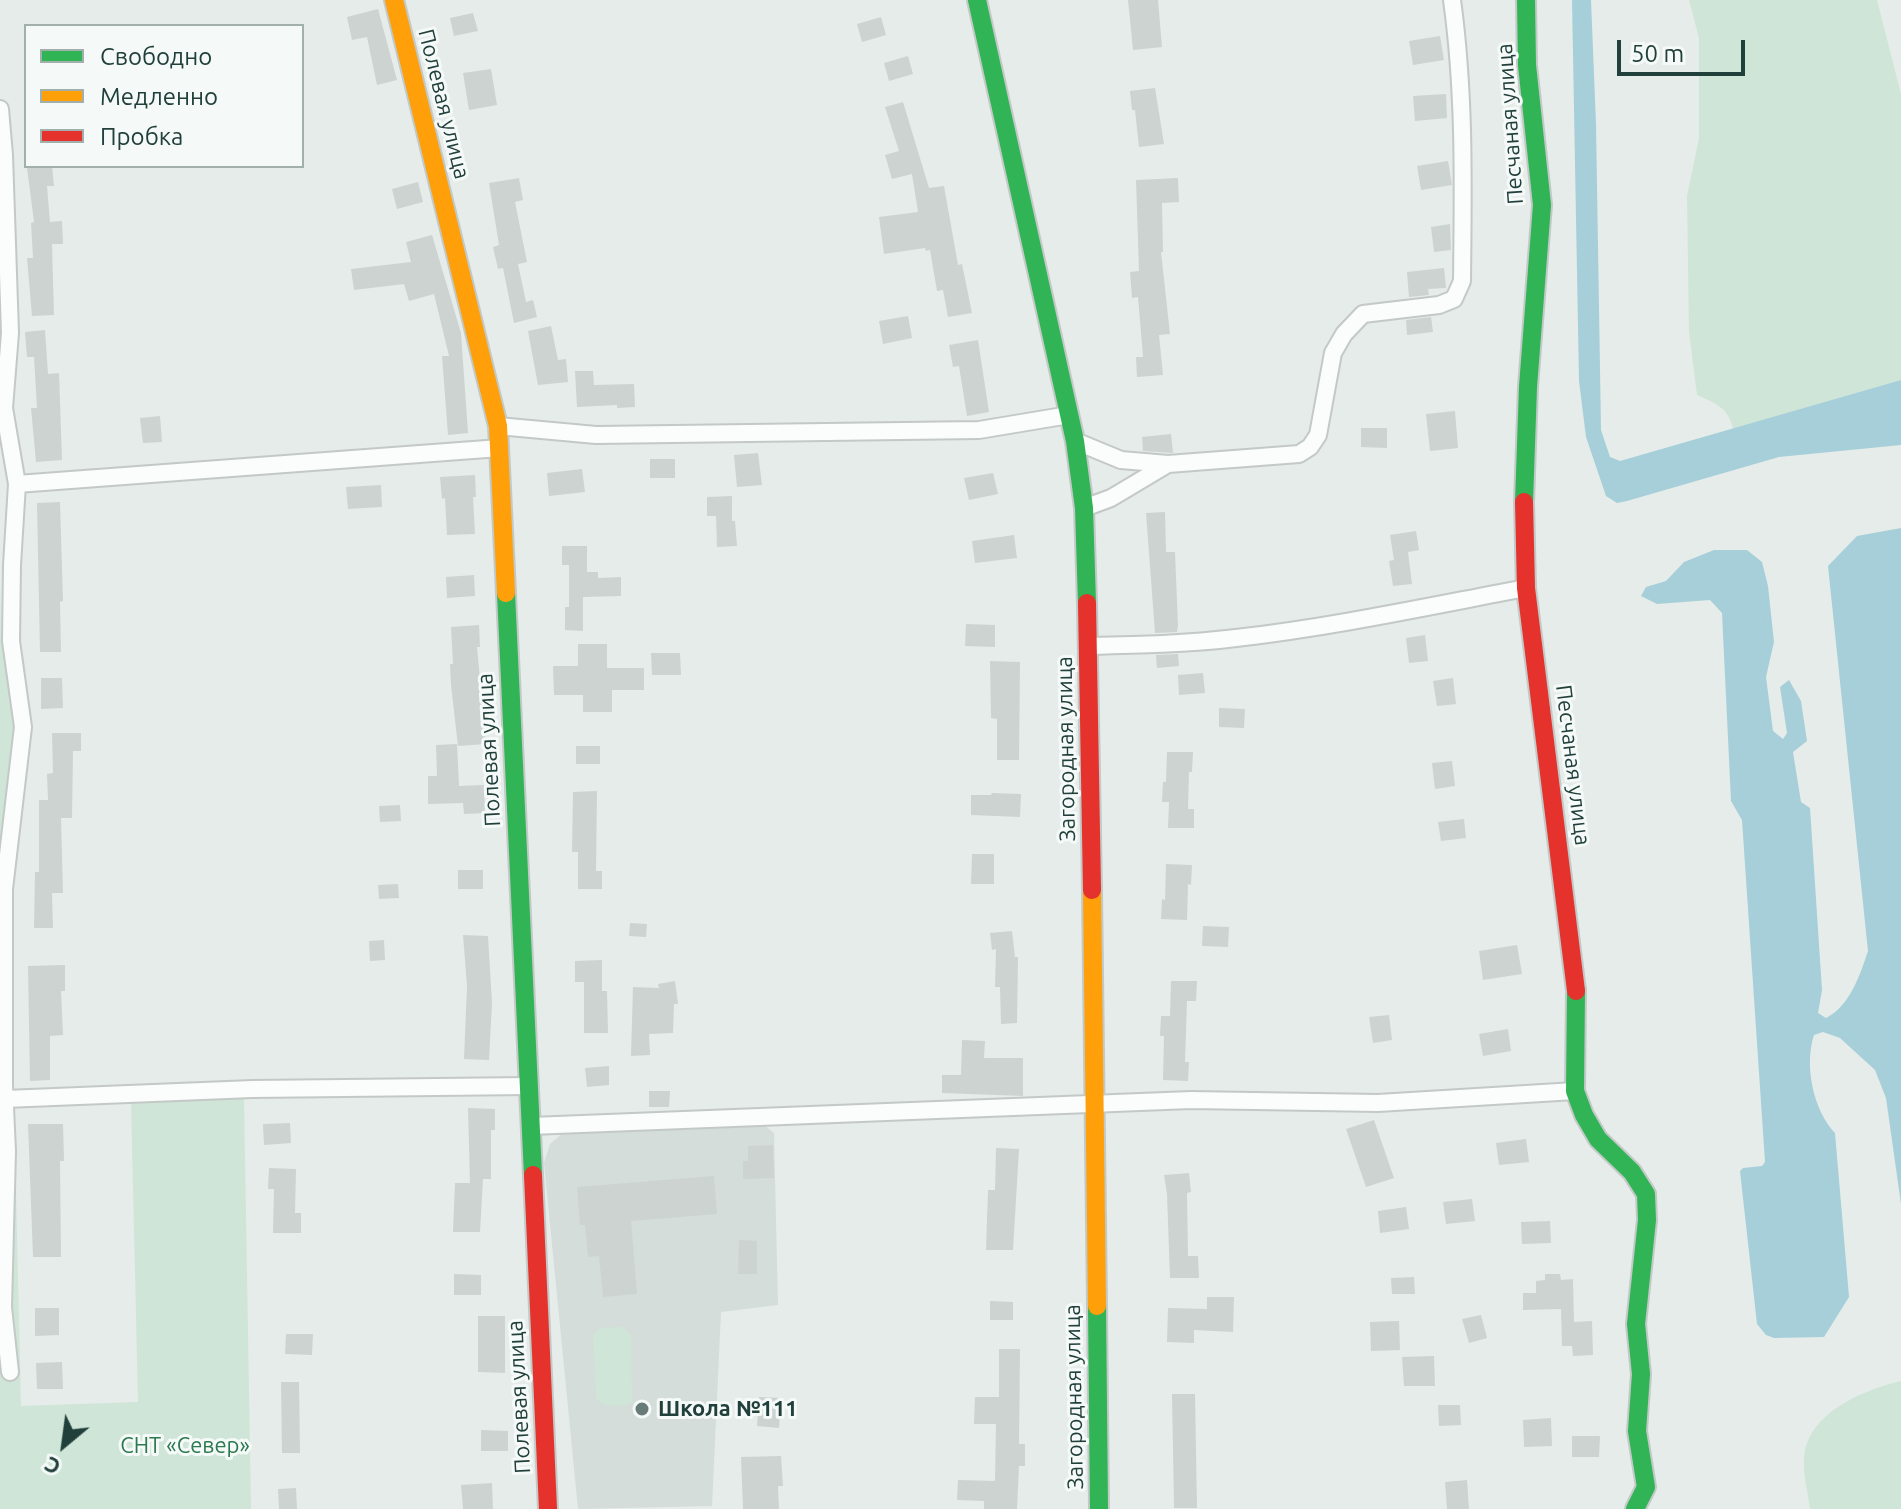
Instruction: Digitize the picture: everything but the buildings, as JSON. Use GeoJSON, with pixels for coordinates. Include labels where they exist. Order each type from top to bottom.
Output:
{"type":"FeatureCollection","features":[{"type":"Feature","properties":{"kind":"street","name":"Полевая улица"},"geometry":{"type":"LineString","coordinates":[[394,0],[498,426],[548,1509]]}},
{"type":"Feature","properties":{"kind":"street","name":"Загородная улица"},"geometry":{"type":"LineString","coordinates":[[977,0],[1075,441],[1084,508],[1089,646],[1099,1509]]}},
{"type":"Feature","properties":{"kind":"street"},"geometry":{"type":"LineString","coordinates":[[1075,441],[1121,460],[1168,464],[1299,454],[1310,447],[1318,435],[1333,353],[1344,334],[1363,314],[1439,305],[1454,299],[1462,281],[1463,138],[1461,62],[1452,0]]}},
{"type":"Feature","properties":{"kind":"street","name":"Песчаная улица"},"geometry":{"type":"LineString","coordinates":[[1526,0],[1527,65],[1542,205],[1526,430],[1523,531],[1526,588],[1576,981],[1575,1091],[1598,1139],[1632,1172],[1646,1194],[1647,1220],[1636,1324],[1641,1374],[1637,1431],[1646,1487],[1635,1509]]}},
{"type":"Feature","properties":{"kind":"street"},"geometry":{"type":"LineString","coordinates":[[0,109],[10,333],[4,408],[17,484],[11,641],[23,727],[4,889],[3,1090],[7,1151],[3,1307],[10,1372]]}},
{"type":"Feature","properties":{"kind":"street"},"geometry":{"type":"LineString","coordinates":[[498,426],[596,435],[979,430],[1069,415]]}},
{"type":"Feature","properties":{"kind":"street"},"geometry":{"type":"LineString","coordinates":[[17,484],[500,448]]}},
{"type":"Feature","properties":{"kind":"street"},"geometry":{"type":"LineString","coordinates":[[1084,508],[1111,498],[1168,464]]}},
{"type":"Feature","properties":{"kind":"street"},"geometry":{"type":"LineString","coordinates":[[1089,646],[1178,644],[1238,638],[1526,588]]}},
{"type":"Feature","properties":{"kind":"street"},"geometry":{"type":"LineString","coordinates":[[3,1090],[529,1086]]}},
{"type":"Feature","properties":{"kind":"street"},"geometry":{"type":"LineString","coordinates":[[531,1126],[1191,1100],[1378,1103],[1575,1091]]}},
{"type":"Feature","properties":{"kind":"shaded area","name":"Школа №111"},"geometry":{"type":"Polygon","coordinates":[[[763,1124],[774,1133],[778,1305],[721,1312],[712,1506],[578,1509],[544,1163],[550,1144],[563,1133],[763,1124]]]}},
{"type":"Feature","properties":{"kind":"green space"},"geometry":{"type":"Polygon","coordinates":[[[1689,0],[1877,0],[1901,94],[1901,380],[1733,429],[1725,411],[1697,395],[1689,332],[1687,196],[1699,138],[1699,38],[1689,0]]]}},
{"type":"Feature","properties":{"kind":"green space"},"geometry":{"type":"Polygon","coordinates":[[[0,580],[1,639],[14,720],[0,863],[0,580]]]}},
{"type":"Feature","properties":{"kind":"green space","name":"СНТ «Север»"},"geometry":{"type":"Polygon","coordinates":[[[244,1098],[251,1509],[0,1509],[0,1102],[14,1108],[21,1406],[138,1402],[131,1102],[244,1098]]]}},
{"type":"Feature","properties":{"kind":"green space"},"geometry":{"type":"Polygon","coordinates":[[[623,1327],[631,1335],[632,1402],[609,1405],[596,1399],[593,1335],[600,1328],[623,1327]]]}},
{"type":"Feature","properties":{"kind":"green space"},"geometry":{"type":"Polygon","coordinates":[[[1901,1381],[1901,1509],[1810,1509],[1804,1462],[1812,1433],[1832,1411],[1845,1403],[1873,1389],[1901,1381]]]}},
{"type":"Feature","properties":{"kind":"water"},"geometry":{"type":"Polygon","coordinates":[[[1572,0],[1591,0],[1601,430],[1610,457],[1620,461],[1901,380],[1901,445],[1779,457],[1627,501],[1617,503],[1606,496],[1586,437],[1579,381],[1572,0]]]}},
{"type":"Feature","properties":{"kind":"water"},"geometry":{"type":"Polygon","coordinates":[[[1901,528],[1901,1204],[1886,1098],[1875,1070],[1840,1038],[1823,1032],[1814,1035],[1810,1073],[1821,1112],[1835,1133],[1849,1297],[1824,1337],[1774,1338],[1766,1335],[1757,1324],[1740,1171],[1762,1166],[1765,1162],[1742,820],[1731,801],[1722,613],[1710,600],[1657,604],[1641,596],[1646,587],[1666,581],[1684,562],[1714,550],[1747,550],[1762,562],[1774,642],[1766,677],[1773,731],[1783,739],[1787,733],[1780,687],[1789,680],[1801,701],[1807,741],[1793,752],[1801,802],[1810,808],[1822,990],[1818,1013],[1826,1018],[1848,998],[1868,951],[1828,566],[1857,536],[1901,528]]]}},
{"type":"Feature","properties":{"kind":"traffic: fast"},"geometry":{"type":"LineString","coordinates":[[977,0],[1075,441],[1084,508],[1087,603]]}},
{"type":"Feature","properties":{"kind":"traffic: fast"},"geometry":{"type":"LineString","coordinates":[[1524,502],[1528,387],[1542,205],[1527,65],[1526,0]]}},
{"type":"Feature","properties":{"kind":"traffic: fast"},"geometry":{"type":"LineString","coordinates":[[506,593],[533,1175]]}},
{"type":"Feature","properties":{"kind":"traffic: fast"},"geometry":{"type":"LineString","coordinates":[[1576,991],[1575,1091],[1598,1139],[1632,1172],[1646,1194],[1647,1220],[1636,1324],[1641,1374],[1637,1431],[1646,1487],[1635,1509]]}},
{"type":"Feature","properties":{"kind":"traffic: fast"},"geometry":{"type":"LineString","coordinates":[[1097,1306],[1099,1509]]}},
{"type":"Feature","properties":{"kind":"traffic: slow"},"geometry":{"type":"LineString","coordinates":[[394,0],[498,426],[506,593]]}},
{"type":"Feature","properties":{"kind":"traffic: slow"},"geometry":{"type":"LineString","coordinates":[[1092,890],[1097,1306]]}},
{"type":"Feature","properties":{"kind":"traffic: jam"},"geometry":{"type":"LineString","coordinates":[[1524,502],[1526,588],[1576,991]]}},
{"type":"Feature","properties":{"kind":"traffic: jam"},"geometry":{"type":"LineString","coordinates":[[1087,603],[1092,890]]}},
{"type":"Feature","properties":{"kind":"traffic: jam"},"geometry":{"type":"LineString","coordinates":[[533,1175],[548,1509]]}},
{"type":"Feature","properties":{"kind":"place","name":"Школа №111"},"geometry":{"type":"Point","coordinates":[642,1409]}}]}
